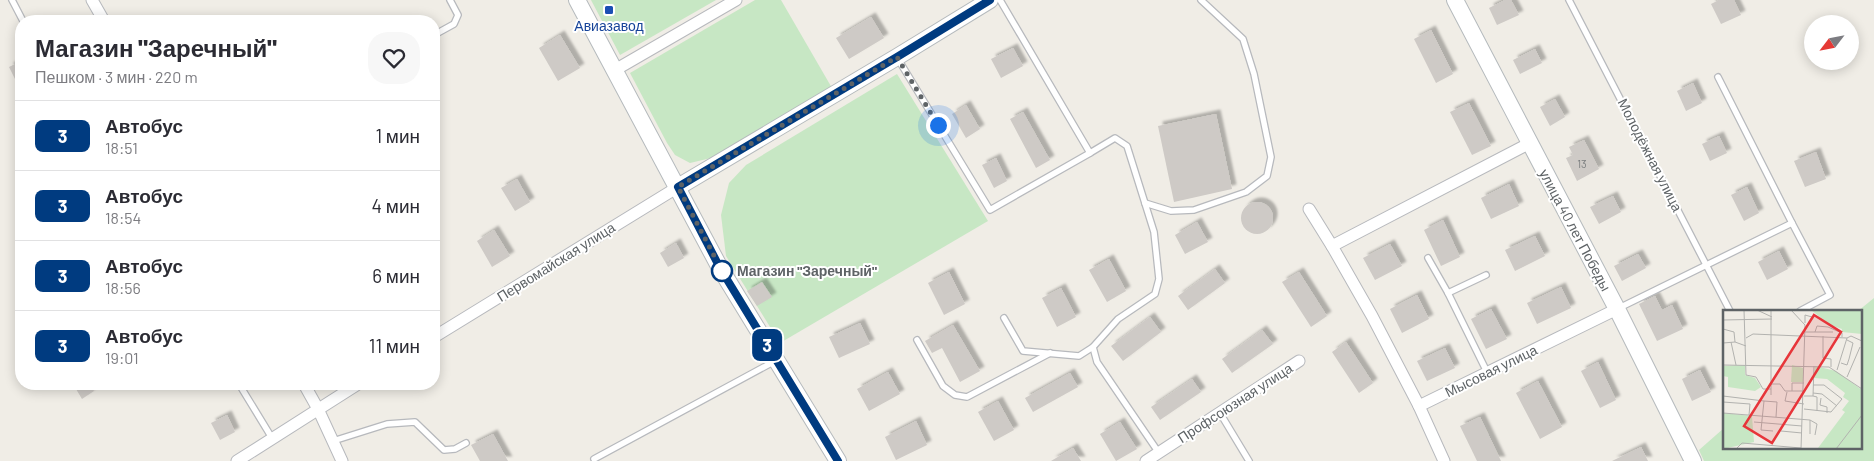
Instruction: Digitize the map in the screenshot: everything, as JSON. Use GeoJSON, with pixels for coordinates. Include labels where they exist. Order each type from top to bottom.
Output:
{"type":"FeatureCollection","features":[{"type":"Feature","properties":{"kind":"street"},"geometry":{"type":"LineString","coordinates":[[92,0],[101,15]]}},
{"type":"Feature","properties":{"kind":"street"},"geometry":{"type":"LineString","coordinates":[[577,0],[720,268],[838,461]]}},
{"type":"Feature","properties":{"kind":"street"},"geometry":{"type":"LineString","coordinates":[[615,70],[736,0]]}},
{"type":"Feature","properties":{"kind":"street"},"geometry":{"type":"LineString","coordinates":[[678,187],[990,0]]}},
{"type":"Feature","properties":{"kind":"street","name":"улица 40 лет Победы"},"geometry":{"type":"LineString","coordinates":[[1455,0],[1617,309],[1693,461]]}},
{"type":"Feature","properties":{"kind":"street"},"geometry":{"type":"LineString","coordinates":[[1332,246],[1530,143]]}},
{"type":"Feature","properties":{"kind":"street","name":"Первомайская улица"},"geometry":{"type":"LineString","coordinates":[[440,333],[678,187]]}},
{"type":"Feature","properties":{"kind":"street"},"geometry":{"type":"LineString","coordinates":[[1309,209],[1372,316],[1419,406],[1444,461]]}},
{"type":"Feature","properties":{"kind":"street","name":"Мысовая улица"},"geometry":{"type":"LineString","coordinates":[[1419,406],[1617,309]]}},
{"type":"Feature","properties":{"kind":"street","name":"Профсоюзная улица"},"geometry":{"type":"LineString","coordinates":[[1146,461],[1299,362]]}},
{"type":"Feature","properties":{"kind":"street"},"geometry":{"type":"LineString","coordinates":[[307,390],[342,461]]}},
{"type":"Feature","properties":{"kind":"street"},"geometry":{"type":"LineString","coordinates":[[237,461],[348,390]]}},
{"type":"Feature","properties":{"kind":"lane"},"geometry":{"type":"LineString","coordinates":[[12,0],[21,15]]}},
{"type":"Feature","properties":{"kind":"lane"},"geometry":{"type":"LineString","coordinates":[[440,32],[454,24],[458,15],[450,0]]}},
{"type":"Feature","properties":{"kind":"lane"},"geometry":{"type":"LineString","coordinates":[[1000,0],[1090,153]]}},
{"type":"Feature","properties":{"kind":"lane"},"geometry":{"type":"LineString","coordinates":[[1145,203],[1172,211],[1194,210],[1246,192],[1266,176],[1271,157],[1254,74],[1243,40],[1201,0]]}},
{"type":"Feature","properties":{"kind":"lane","name":"Молодёжная улица"},"geometry":{"type":"LineString","coordinates":[[1569,0],[1730,310]]}},
{"type":"Feature","properties":{"kind":"lane"},"geometry":{"type":"LineString","coordinates":[[897,57],[990,210],[1115,138],[1128,146],[1154,232],[1159,279],[1155,294],[1118,319],[1093,347],[1079,356],[1023,351],[1004,318]]}},
{"type":"Feature","properties":{"kind":"lane"},"geometry":{"type":"LineString","coordinates":[[1718,77],[1830,295],[1802,310]]}},
{"type":"Feature","properties":{"kind":"lane"},"geometry":{"type":"LineString","coordinates":[[1617,309],[1792,223]]}},
{"type":"Feature","properties":{"kind":"lane"},"geometry":{"type":"LineString","coordinates":[[1428,258],[1448,293],[1487,372]]}},
{"type":"Feature","properties":{"kind":"lane"},"geometry":{"type":"LineString","coordinates":[[1448,293],[1486,275]]}},
{"type":"Feature","properties":{"kind":"lane"},"geometry":{"type":"LineString","coordinates":[[917,340],[943,386],[955,395],[967,397],[1050,353]]}},
{"type":"Feature","properties":{"kind":"lane"},"geometry":{"type":"LineString","coordinates":[[1093,347],[1097,362],[1159,453]]}},
{"type":"Feature","properties":{"kind":"lane"},"geometry":{"type":"LineString","coordinates":[[594,459],[776,361]]}},
{"type":"Feature","properties":{"kind":"lane"},"geometry":{"type":"LineString","coordinates":[[243,390],[272,438]]}},
{"type":"Feature","properties":{"kind":"lane"},"geometry":{"type":"LineString","coordinates":[[1220,413],[1249,461]]}},
{"type":"Feature","properties":{"kind":"lane"},"geometry":{"type":"LineString","coordinates":[[333,441],[387,424],[415,422],[444,450],[455,449],[466,443]]}},
{"type":"Feature","properties":{"kind":"green space"},"geometry":{"type":"Polygon","coordinates":[[[591,0],[716,0],[620,55],[591,0]]]}},
{"type":"Feature","properties":{"kind":"green space"},"geometry":{"type":"Polygon","coordinates":[[[755,0],[781,0],[832,88],[711,158],[690,163],[675,155],[667,143],[630,73],[755,0]]]}},
{"type":"Feature","properties":{"kind":"green space"},"geometry":{"type":"Polygon","coordinates":[[[897,74],[988,221],[780,343],[726,256],[721,215],[729,183],[746,165],[897,74]]]}},
{"type":"Feature","properties":{"kind":"green space"},"geometry":{"type":"Polygon","coordinates":[[[1874,298],[1874,461],[1704,461],[1699,450],[1723,429],[1723,448],[1862,448],[1862,310],[1859,310],[1874,298]]]}},
{"type":"Feature","properties":{"kind":"building"},"geometry":{"type":"Polygon","coordinates":[[[1505,0],[1511,0],[1519,15],[1497,25],[1489,8],[1505,0]]]}},
{"type":"Feature","properties":{"kind":"building"},"geometry":{"type":"Polygon","coordinates":[[[1719,0],[1734,0],[1741,15],[1721,24],[1711,4],[1719,0]]]}},
{"type":"Feature","properties":{"kind":"building"},"geometry":{"type":"Polygon","coordinates":[[[871,17],[884,38],[849,59],[836,38],[871,17]]]}},
{"type":"Feature","properties":{"kind":"building"},"geometry":{"type":"Polygon","coordinates":[[[1431,30],[1453,74],[1436,83],[1414,39],[1431,30]]]}},
{"type":"Feature","properties":{"kind":"building"},"geometry":{"type":"Polygon","coordinates":[[[560,35],[580,68],[558,81],[539,48],[560,35]]]}},
{"type":"Feature","properties":{"kind":"building"},"geometry":{"type":"Polygon","coordinates":[[[1013,48],[1023,66],[1001,78],[991,59],[1013,48]]]}},
{"type":"Feature","properties":{"kind":"building"},"geometry":{"type":"Polygon","coordinates":[[[1535,49],[1542,63],[1520,74],[1513,60],[1535,49]]]}},
{"type":"Feature","properties":{"kind":"building"},"geometry":{"type":"Polygon","coordinates":[[[15,64],[15,79],[9,67],[15,64]]]}},
{"type":"Feature","properties":{"kind":"building"},"geometry":{"type":"Polygon","coordinates":[[[1693,83],[1702,103],[1686,111],[1677,91],[1693,83]]]}},
{"type":"Feature","properties":{"kind":"building"},"geometry":{"type":"Polygon","coordinates":[[[1555,99],[1565,117],[1550,126],[1540,107],[1555,99]]]}},
{"type":"Feature","properties":{"kind":"building"},"geometry":{"type":"Polygon","coordinates":[[[1469,103],[1491,146],[1472,155],[1450,112],[1469,103]]]}},
{"type":"Feature","properties":{"kind":"building"},"geometry":{"type":"Polygon","coordinates":[[[966,105],[980,129],[966,138],[952,114],[966,105]]]}},
{"type":"Feature","properties":{"kind":"building"},"geometry":{"type":"Polygon","coordinates":[[[1023,112],[1050,160],[1036,168],[1010,119],[1023,112]]]}},
{"type":"Feature","properties":{"kind":"building"},"geometry":{"type":"Polygon","coordinates":[[[1216,114],[1232,189],[1174,202],[1158,126],[1216,114]]]}},
{"type":"Feature","properties":{"kind":"building"},"geometry":{"type":"Polygon","coordinates":[[[1719,136],[1727,153],[1710,161],[1702,144],[1719,136]]]}},
{"type":"Feature","properties":{"kind":"building"},"geometry":{"type":"Polygon","coordinates":[[[1584,140],[1599,169],[1577,181],[1566,158],[1573,155],[1569,147],[1584,140]]]}},
{"type":"Feature","properties":{"kind":"building"},"geometry":{"type":"Polygon","coordinates":[[[1816,152],[1826,179],[1805,187],[1794,161],[1816,152]]]}},
{"type":"Feature","properties":{"kind":"building"},"geometry":{"type":"Polygon","coordinates":[[[996,158],[1007,181],[994,188],[982,165],[996,158]]]}},
{"type":"Feature","properties":{"kind":"building"},"geometry":{"type":"Polygon","coordinates":[[[517,179],[530,202],[515,211],[501,188],[517,179]]]}},
{"type":"Feature","properties":{"kind":"building"},"geometry":{"type":"Polygon","coordinates":[[[1509,184],[1519,206],[1491,219],[1481,198],[1509,184]]]}},
{"type":"Feature","properties":{"kind":"building"},"geometry":{"type":"Polygon","coordinates":[[[1747,187],[1759,213],[1744,221],[1731,195],[1747,187]]]}},
{"type":"Feature","properties":{"kind":"building"},"geometry":{"type":"Polygon","coordinates":[[[1613,196],[1621,212],[1599,224],[1590,207],[1613,196]]]}},
{"type":"Feature","properties":{"kind":"building"},"geometry":{"type":"Polygon","coordinates":[[[1257,202],[1268,207],[1273,218],[1268,229],[1257,234],[1246,229],[1241,218],[1246,207],[1257,202]]]}},
{"type":"Feature","properties":{"kind":"building"},"geometry":{"type":"Polygon","coordinates":[[[1443,220],[1460,257],[1441,266],[1424,230],[1443,220]]]}},
{"type":"Feature","properties":{"kind":"building"},"geometry":{"type":"Polygon","coordinates":[[[1197,222],[1208,242],[1185,254],[1175,235],[1197,222]]]}},
{"type":"Feature","properties":{"kind":"building"},"geometry":{"type":"Polygon","coordinates":[[[494,230],[510,256],[492,267],[477,241],[494,230]]]}},
{"type":"Feature","properties":{"kind":"building"},"geometry":{"type":"Polygon","coordinates":[[[1535,236],[1545,256],[1515,271],[1505,250],[1535,236]]]}},
{"type":"Feature","properties":{"kind":"building"},"geometry":{"type":"Polygon","coordinates":[[[676,243],[684,258],[668,267],[660,253],[676,243]]]}},
{"type":"Feature","properties":{"kind":"building"},"geometry":{"type":"Polygon","coordinates":[[[1390,244],[1402,266],[1375,280],[1363,258],[1390,244]]]}},
{"type":"Feature","properties":{"kind":"building"},"geometry":{"type":"Polygon","coordinates":[[[1779,251],[1788,269],[1767,280],[1758,262],[1779,251]]]}},
{"type":"Feature","properties":{"kind":"building"},"geometry":{"type":"Polygon","coordinates":[[[1638,254],[1646,268],[1622,281],[1614,266],[1638,254]]]}},
{"type":"Feature","properties":{"kind":"building"},"geometry":{"type":"Polygon","coordinates":[[[1109,259],[1126,291],[1107,302],[1089,270],[1109,259]]]}},
{"type":"Feature","properties":{"kind":"building"},"geometry":{"type":"Polygon","coordinates":[[[1215,269],[1225,283],[1188,310],[1178,296],[1215,269]]]}},
{"type":"Feature","properties":{"kind":"building"},"geometry":{"type":"Polygon","coordinates":[[[949,272],[965,304],[944,315],[928,283],[949,272]]]}},
{"type":"Feature","properties":{"kind":"building"},"geometry":{"type":"Polygon","coordinates":[[[1299,272],[1327,316],[1311,327],[1282,282],[1299,272]]]}},
{"type":"Feature","properties":{"kind":"building"},"geometry":{"type":"Polygon","coordinates":[[[762,282],[772,297],[757,306],[747,291],[762,282]]]}},
{"type":"Feature","properties":{"kind":"building"},"geometry":{"type":"Polygon","coordinates":[[[1561,287],[1571,308],[1537,324],[1527,303],[1561,287]]]}},
{"type":"Feature","properties":{"kind":"building"},"geometry":{"type":"Polygon","coordinates":[[[1061,288],[1076,317],[1057,327],[1042,298],[1061,288]]]}},
{"type":"Feature","properties":{"kind":"building"},"geometry":{"type":"Polygon","coordinates":[[[1417,295],[1429,319],[1402,333],[1390,309],[1417,295]]]}},
{"type":"Feature","properties":{"kind":"building"},"geometry":{"type":"Polygon","coordinates":[[[1655,296],[1662,310],[1672,305],[1683,329],[1657,341],[1639,304],[1655,296]]]}},
{"type":"Feature","properties":{"kind":"building"},"geometry":{"type":"Polygon","coordinates":[[[1491,309],[1507,339],[1486,349],[1471,319],[1491,309]]]}},
{"type":"Feature","properties":{"kind":"building"},"geometry":{"type":"Polygon","coordinates":[[[1150,317],[1161,332],[1123,361],[1111,346],[1150,317]]]}},
{"type":"Feature","properties":{"kind":"building"},"geometry":{"type":"Polygon","coordinates":[[[860,323],[870,344],[839,358],[829,337],[860,323]]]}},
{"type":"Feature","properties":{"kind":"building"},"geometry":{"type":"Polygon","coordinates":[[[953,325],[980,371],[960,382],[942,348],[932,353],[925,341],[953,325]]]}},
{"type":"Feature","properties":{"kind":"building"},"geometry":{"type":"Polygon","coordinates":[[[1262,330],[1273,344],[1232,373],[1222,359],[1262,330]]]}},
{"type":"Feature","properties":{"kind":"building"},"geometry":{"type":"Polygon","coordinates":[[[1346,342],[1373,383],[1359,393],[1332,352],[1346,342]]]}},
{"type":"Feature","properties":{"kind":"building"},"geometry":{"type":"Polygon","coordinates":[[[1445,348],[1455,368],[1427,381],[1417,361],[1445,348]]]}},
{"type":"Feature","properties":{"kind":"building"},"geometry":{"type":"Polygon","coordinates":[[[1598,362],[1616,400],[1600,408],[1581,371],[1598,362]]]}},
{"type":"Feature","properties":{"kind":"building"},"geometry":{"type":"Polygon","coordinates":[[[1700,370],[1711,392],[1692,401],[1682,379],[1700,370]]]}},
{"type":"Feature","properties":{"kind":"building"},"geometry":{"type":"Polygon","coordinates":[[[888,372],[900,394],[869,411],[857,389],[888,372]]]}},
{"type":"Feature","properties":{"kind":"building"},"geometry":{"type":"Polygon","coordinates":[[[1070,373],[1078,387],[1033,412],[1025,398],[1070,373]]]}},
{"type":"Feature","properties":{"kind":"building"},"geometry":{"type":"Polygon","coordinates":[[[1192,379],[1201,392],[1160,420],[1151,407],[1192,379]]]}},
{"type":"Feature","properties":{"kind":"building"},"geometry":{"type":"Polygon","coordinates":[[[1538,381],[1562,427],[1540,439],[1516,393],[1538,381]]]}},
{"type":"Feature","properties":{"kind":"building"},"geometry":{"type":"Polygon","coordinates":[[[77,390],[93,390],[94,391],[82,399],[77,390]]]}},
{"type":"Feature","properties":{"kind":"building"},"geometry":{"type":"Polygon","coordinates":[[[998,401],[1014,430],[994,441],[978,412],[998,401]]]}},
{"type":"Feature","properties":{"kind":"building"},"geometry":{"type":"Polygon","coordinates":[[[227,415],[235,432],[220,440],[211,423],[227,415]]]}},
{"type":"Feature","properties":{"kind":"building"},"geometry":{"type":"Polygon","coordinates":[[[1480,417],[1501,461],[1477,461],[1460,426],[1480,417]]]}},
{"type":"Feature","properties":{"kind":"building"},"geometry":{"type":"Polygon","coordinates":[[[916,421],[927,445],[896,460],[885,437],[916,421]]]}},
{"type":"Feature","properties":{"kind":"building"},"geometry":{"type":"Polygon","coordinates":[[[1120,422],[1137,449],[1116,461],[1100,434],[1120,422]]]}},
{"type":"Feature","properties":{"kind":"building"},"geometry":{"type":"Polygon","coordinates":[[[493,434],[508,461],[480,461],[471,445],[493,434]]]}},
{"type":"Feature","properties":{"kind":"building"},"geometry":{"type":"Polygon","coordinates":[[[1641,447],[1648,461],[1612,461],[1641,447]]]}},
{"type":"Feature","properties":{"kind":"building"},"geometry":{"type":"Polygon","coordinates":[[[1073,448],[1081,461],[1051,461],[1073,448]]]}},
{"type":"Feature","properties":{"kind":"bus line","name":"3"},"geometry":{"type":"LineString","coordinates":[[838,461],[720,268],[678,187],[990,0]]}},
{"type":"Feature","properties":{"kind":"place","name":"Авиазавод"},"geometry":{"type":"Point","coordinates":[609,10]}},
{"type":"Feature","properties":{"kind":"place","name":"Магазин \"Заречный\""},"geometry":{"type":"Point","coordinates":[722,271]}},
{"type":"Feature","properties":{"kind":"route"},"geometry":{"type":"LineString","coordinates":[[722,271],[678,187],[897,57],[938,125]]}}]}
